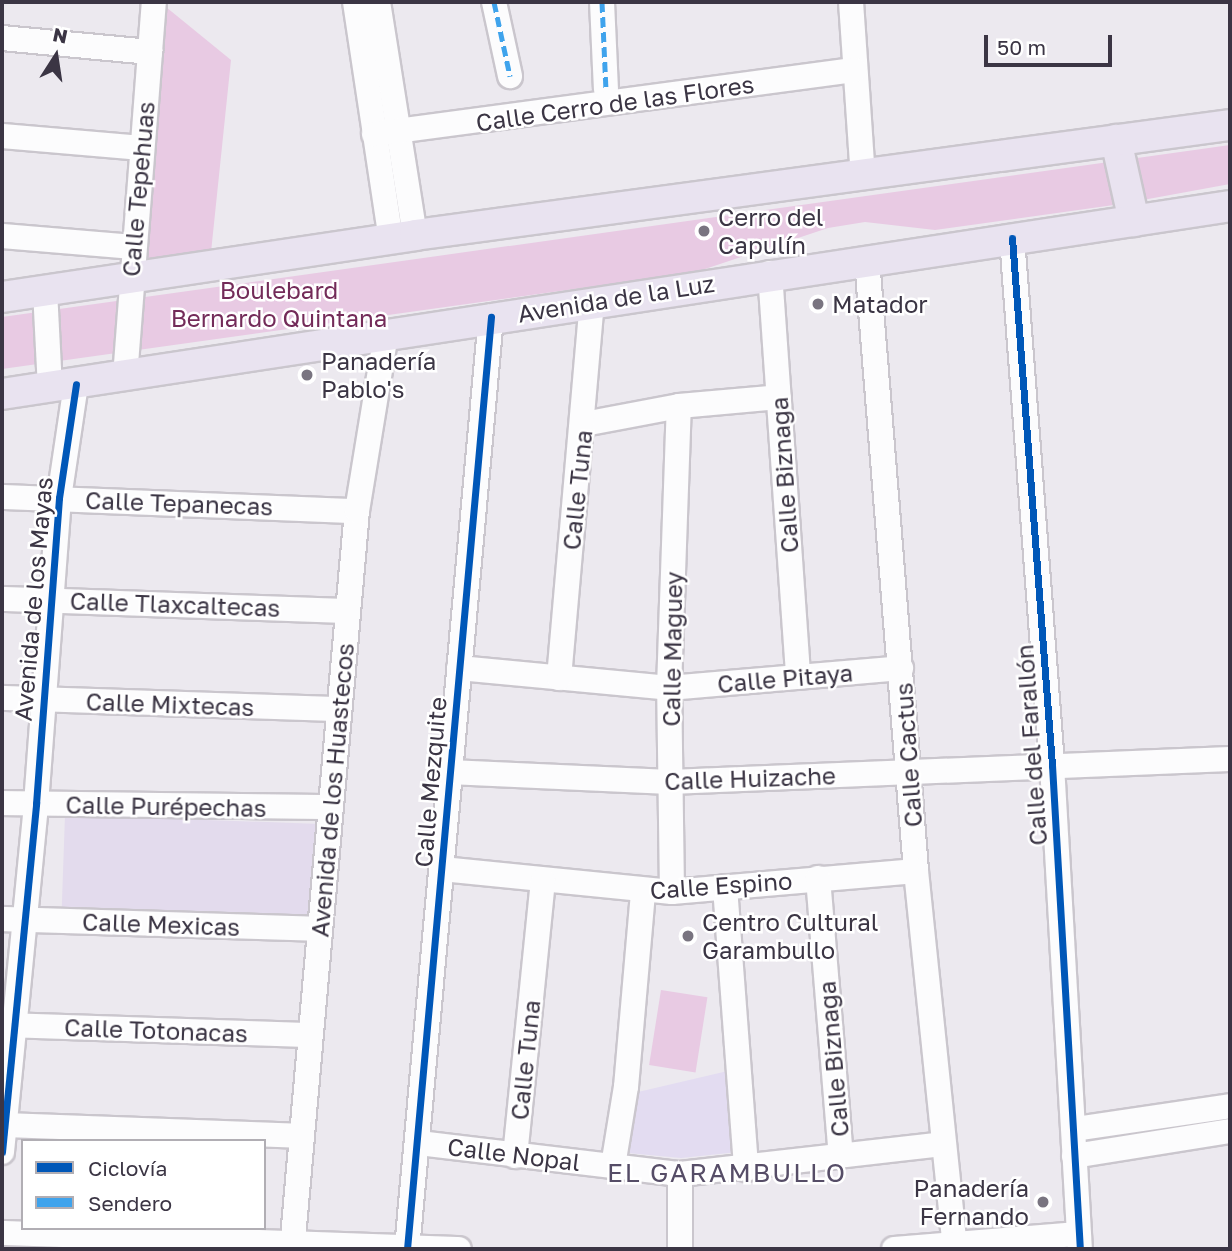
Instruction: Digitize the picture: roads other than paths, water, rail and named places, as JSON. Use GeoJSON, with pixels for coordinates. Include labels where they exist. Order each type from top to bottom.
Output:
{"type":"FeatureCollection","features":[{"type":"Feature","properties":{"kind":"main road"},"geometry":{"type":"LineString","coordinates":[[2,297],[403,237],[1230,125]]}},
{"type":"Feature","properties":{"kind":"main road"},"geometry":{"type":"LineString","coordinates":[[1116,140],[1134,221]]}},
{"type":"Feature","properties":{"kind":"main road","name":"Avenida de la Luz"},"geometry":{"type":"LineString","coordinates":[[2,394],[125,377],[770,273],[1230,206]]}},
{"type":"Feature","properties":{"kind":"street","name":"Calle Tepehuas"},"geometry":{"type":"LineString","coordinates":[[125,377],[154,2]]}},
{"type":"Feature","properties":{"kind":"street"},"geometry":{"type":"LineString","coordinates":[[355,2],[386,133],[403,237]]}},
{"type":"Feature","properties":{"kind":"street"},"geometry":{"type":"LineString","coordinates":[[378,2],[386,133]]}},
{"type":"Feature","properties":{"kind":"street"},"geometry":{"type":"LineString","coordinates":[[494,2],[510,76]]}},
{"type":"Feature","properties":{"kind":"street"},"geometry":{"type":"LineString","coordinates":[[602,2],[606,89]]}},
{"type":"Feature","properties":{"kind":"street"},"geometry":{"type":"LineString","coordinates":[[851,2],[863,176]]}},
{"type":"Feature","properties":{"kind":"street"},"geometry":{"type":"LineString","coordinates":[[2,38],[150,52]]}},
{"type":"Feature","properties":{"kind":"street","name":"Calle Cerro de las Flores"},"geometry":{"type":"LineString","coordinates":[[386,133],[855,70]]}},
{"type":"Feature","properties":{"kind":"street"},"geometry":{"type":"LineString","coordinates":[[2,136],[141,148]]}},
{"type":"Feature","properties":{"kind":"street"},"geometry":{"type":"LineString","coordinates":[[2,236],[134,247]]}},
{"type":"Feature","properties":{"kind":"street","name":"Calle del Farallón"},"geometry":{"type":"LineString","coordinates":[[1012,238],[1052,765],[1075,1129],[1079,1242]]}},
{"type":"Feature","properties":{"kind":"street","name":"Calle Cactus"},"geometry":{"type":"LineString","coordinates":[[867,260],[916,871],[942,1144],[955,1246]]}},
{"type":"Feature","properties":{"kind":"street","name":"Calle Biznaga"},"geometry":{"type":"LineString","coordinates":[[770,273],[798,676]]}},
{"type":"Feature","properties":{"kind":"street","name":"Avenida de los Mayas"},"geometry":{"type":"LineString","coordinates":[[2,1152],[13,920],[36,804],[59,498],[63,386],[45,290]]}},
{"type":"Feature","properties":{"kind":"street","name":"Calle Tuna"},"geometry":{"type":"LineString","coordinates":[[559,678],[584,424],[592,301]]}},
{"type":"Feature","properties":{"kind":"street","name":"Calle Mezquite"},"geometry":{"type":"LineString","coordinates":[[407,1247],[419,1143],[449,772],[491,317]]}},
{"type":"Feature","properties":{"kind":"street","name":"Avenida de los Huastecos"},"geometry":{"type":"LineString","coordinates":[[292,1247],[357,511],[386,333]]}},
{"type":"Feature","properties":{"kind":"street"},"geometry":{"type":"LineString","coordinates":[[584,424],[679,405],[779,397]]}},
{"type":"Feature","properties":{"kind":"street","name":"Calle Maguey"},"geometry":{"type":"LineString","coordinates":[[672,892],[669,688],[679,405]]}},
{"type":"Feature","properties":{"kind":"street","name":"Calle Tepanecas"},"geometry":{"type":"LineString","coordinates":[[2,497],[357,511]]}},
{"type":"Feature","properties":{"kind":"street","name":"Calle Tlaxcaltecas"},"geometry":{"type":"LineString","coordinates":[[2,598],[348,611]]}},
{"type":"Feature","properties":{"kind":"street","name":"Calle Pitaya"},"geometry":{"type":"LineString","coordinates":[[459,668],[669,688],[901,668]]}},
{"type":"Feature","properties":{"kind":"street","name":"Calle Mixtecas"},"geometry":{"type":"LineString","coordinates":[[2,698],[338,709]]}},
{"type":"Feature","properties":{"kind":"street","name":"Calle Huizache"},"geometry":{"type":"LineString","coordinates":[[449,772],[670,782],[1230,759]]}},
{"type":"Feature","properties":{"kind":"street","name":"Calle Purépechas"},"geometry":{"type":"LineString","coordinates":[[2,803],[331,807]]}},
{"type":"Feature","properties":{"kind":"street","name":"Calle Espino"},"geometry":{"type":"LineString","coordinates":[[442,870],[672,892],[916,871]]}},
{"type":"Feature","properties":{"kind":"street","name":"Calle Biznaga"},"geometry":{"type":"LineString","coordinates":[[818,878],[841,1155]]}},
{"type":"Feature","properties":{"kind":"street","name":"Calle Tuna"},"geometry":{"type":"LineString","coordinates":[[515,1156],[543,880]]}},
{"type":"Feature","properties":{"kind":"street"},"geometry":{"type":"LineString","coordinates":[[725,887],[746,1169]]}},
{"type":"Feature","properties":{"kind":"street"},"geometry":{"type":"LineString","coordinates":[[614,1166],[626,1087],[643,891]]}},
{"type":"Feature","properties":{"kind":"street","name":"Calle Mexicas"},"geometry":{"type":"LineString","coordinates":[[13,920],[320,929]]}},
{"type":"Feature","properties":{"kind":"street","name":"Calle Totonacas"},"geometry":{"type":"LineString","coordinates":[[8,1026],[310,1035]]}},
{"type":"Feature","properties":{"kind":"street"},"geometry":{"type":"LineString","coordinates":[[1075,1129],[1230,1106]]}},
{"type":"Feature","properties":{"kind":"street"},"geometry":{"type":"LineString","coordinates":[[3,1125],[300,1136]]}},
{"type":"Feature","properties":{"kind":"street"},"geometry":{"type":"LineString","coordinates":[[1074,1156],[1230,1131]]}},
{"type":"Feature","properties":{"kind":"street","name":"Calle Nopal"},"geometry":{"type":"LineString","coordinates":[[419,1143],[680,1174],[746,1169],[942,1144]]}},
{"type":"Feature","properties":{"kind":"street"},"geometry":{"type":"LineString","coordinates":[[680,1174],[680,1249]]}},
{"type":"Feature","properties":{"kind":"street"},"geometry":{"type":"LineString","coordinates":[[2,1233],[292,1247],[459,1249]]}},
{"type":"Feature","properties":{"kind":"street"},"geometry":{"type":"LineString","coordinates":[[894,1249],[1079,1242]]}},
{"type":"Feature","properties":{"kind":"place","name":"Cerro del Capulín"},"geometry":{"type":"Point","coordinates":[704,231]}},
{"type":"Feature","properties":{"kind":"place","name":"Matador"},"geometry":{"type":"Point","coordinates":[818,304]}},
{"type":"Feature","properties":{"kind":"place","name":"Panadería Pablo's"},"geometry":{"type":"Point","coordinates":[307,375]}},
{"type":"Feature","properties":{"kind":"place","name":"Centro Cultural Garambullo"},"geometry":{"type":"Point","coordinates":[688,936]}},
{"type":"Feature","properties":{"kind":"place","name":"Panadería Fernando"},"geometry":{"type":"Point","coordinates":[1043,1202]}},
{"type":"Feature","properties":{"kind":"district","name":"EL GARAMBULLO"},"geometry":{"type":"Point","coordinates":[727,1173]}},
{"type":"Feature","properties":{"kind":"park label","name":"Boulebard Bernardo Quintana"},"geometry":{"type":"Point","coordinates":[279,304]}}]}
